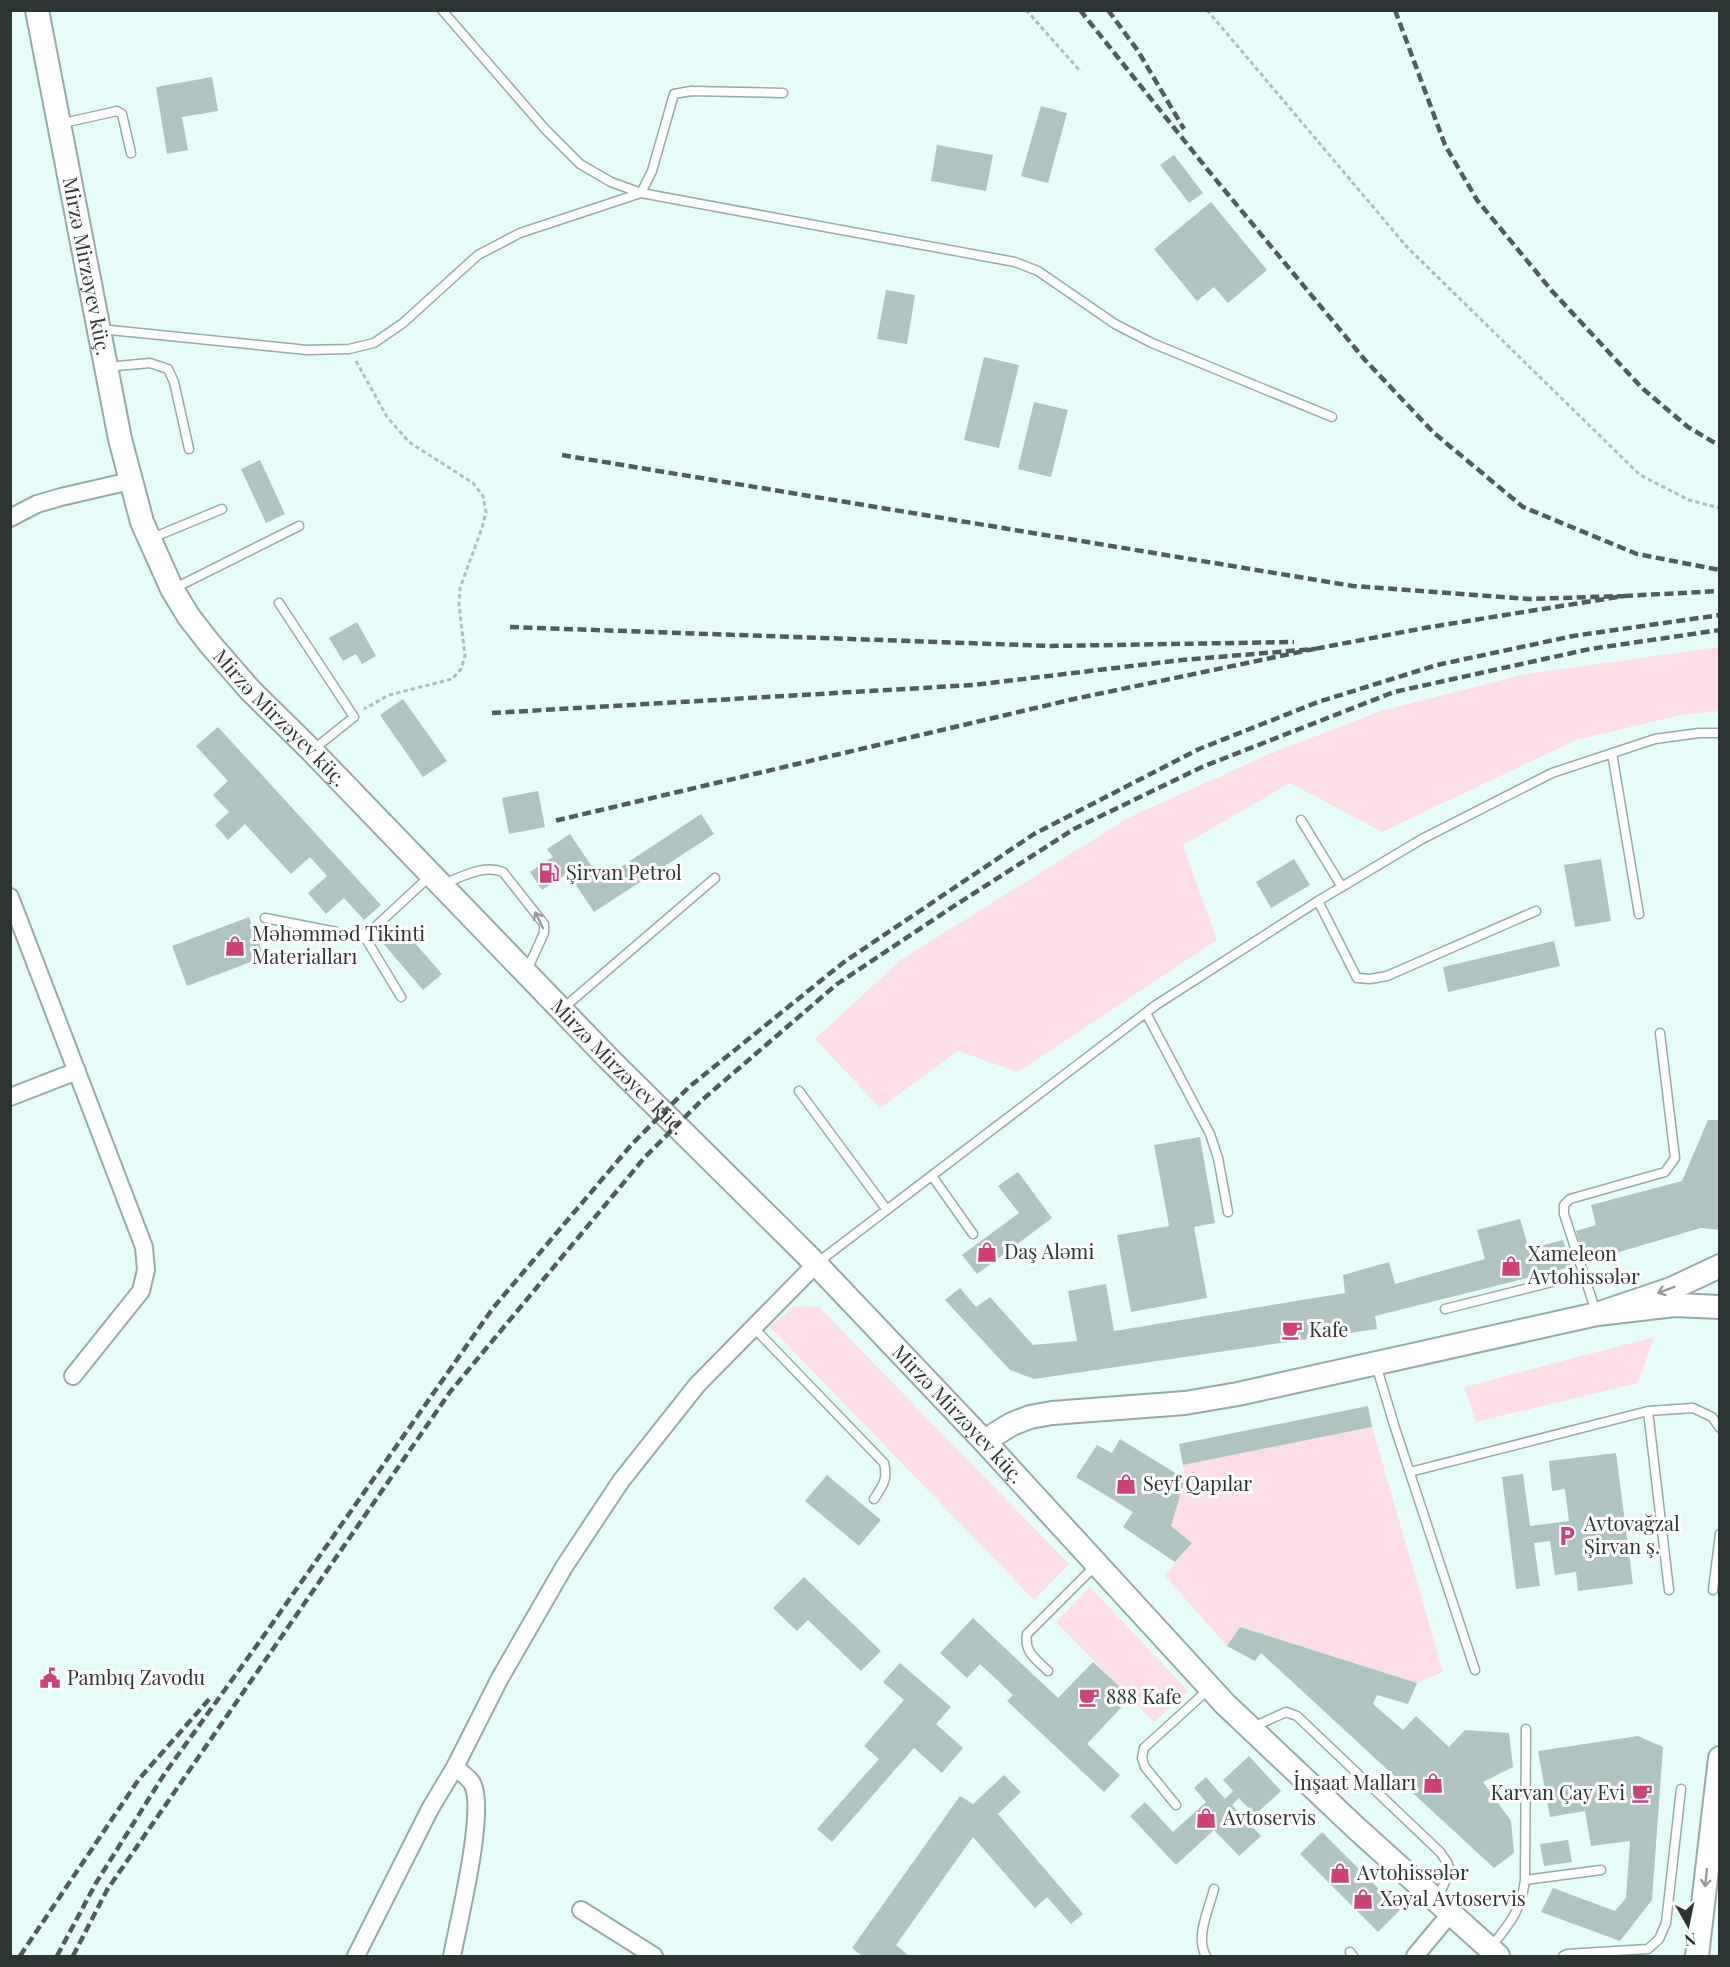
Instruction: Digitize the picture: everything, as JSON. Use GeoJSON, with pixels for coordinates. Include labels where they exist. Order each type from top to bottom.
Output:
{"type":"FeatureCollection","features":[{"type":"Feature","properties":{"kind":"main road","name":"Mirzə Mirzəyev küç."},"geometry":{"type":"LineString","coordinates":[[37,10],[130,482],[148,539],[172,589],[189,617],[250,690],[312,751],[561,1010],[816,1264],[984,1441],[1210,1688],[1491,1954]]}},
{"type":"Feature","properties":{"kind":"main road"},"geometry":{"type":"LineString","coordinates":[[984,1441],[1012,1424],[1030,1417],[1052,1413],[1185,1403],[1238,1394],[1597,1314],[1671,1289],[1719,1266]]}},
{"type":"Feature","properties":{"kind":"main road"},"geometry":{"type":"LineString","coordinates":[[1597,1314],[1675,1305],[1719,1306]]}},
{"type":"Feature","properties":{"kind":"main road"},"geometry":{"type":"LineString","coordinates":[[1697,1956],[1719,1758]]}},
{"type":"Feature","properties":{"kind":"street"},"geometry":{"type":"LineString","coordinates":[[10,518],[37,504],[61,496],[130,482]]}},
{"type":"Feature","properties":{"kind":"street"},"geometry":{"type":"LineString","coordinates":[[12,903],[144,1247],[146,1270],[141,1291],[72,1376]]}},
{"type":"Feature","properties":{"kind":"street"},"geometry":{"type":"LineString","coordinates":[[10,1097],[77,1071]]}},
{"type":"Feature","properties":{"kind":"street"},"geometry":{"type":"LineString","coordinates":[[356,1956],[430,1809],[456,1767],[500,1678],[558,1577],[621,1481],[697,1385],[816,1264]]}},
{"type":"Feature","properties":{"kind":"street"},"geometry":{"type":"LineString","coordinates":[[452,1956],[474,1840],[477,1809],[473,1784],[456,1767]]}},
{"type":"Feature","properties":{"kind":"street"},"geometry":{"type":"LineString","coordinates":[[1415,1956],[1443,1907]]}},
{"type":"Feature","properties":{"kind":"street"},"geometry":{"type":"LineString","coordinates":[[581,1910],[636,1952],[654,1956]]}},
{"type":"Feature","properties":{"kind":"lane"},"geometry":{"type":"LineString","coordinates":[[442,10],[545,129],[580,164],[611,182],[641,193],[1015,262],[1038,271],[1115,324],[1152,343],[1332,417]]}},
{"type":"Feature","properties":{"kind":"lane"},"geometry":{"type":"LineString","coordinates":[[99,329],[307,350],[349,348],[374,343],[403,323],[478,255],[520,233],[641,193],[652,171],[674,94],[691,91],[783,93]]}},
{"type":"Feature","properties":{"kind":"lane"},"geometry":{"type":"LineString","coordinates":[[59,124],[117,111],[122,114],[131,153]]}},
{"type":"Feature","properties":{"kind":"lane"},"geometry":{"type":"LineString","coordinates":[[106,367],[150,363],[168,369],[174,382],[189,449]]}},
{"type":"Feature","properties":{"kind":"lane"},"geometry":{"type":"LineString","coordinates":[[148,539],[222,510]]}},
{"type":"Feature","properties":{"kind":"lane"},"geometry":{"type":"LineString","coordinates":[[172,589],[299,526]]}},
{"type":"Feature","properties":{"kind":"lane"},"geometry":{"type":"LineString","coordinates":[[279,603],[354,717],[312,751]]}},
{"type":"Feature","properties":{"kind":"lane"},"geometry":{"type":"LineString","coordinates":[[816,1264],[1146,1013],[1342,886],[1422,839],[1552,773],[1655,739],[1699,733],[1719,733]]}},
{"type":"Feature","properties":{"kind":"lane"},"geometry":{"type":"LineString","coordinates":[[1612,753],[1639,914]]}},
{"type":"Feature","properties":{"kind":"lane"},"geometry":{"type":"LineString","coordinates":[[1301,820],[1342,886]]}},
{"type":"Feature","properties":{"kind":"lane"},"geometry":{"type":"LineString","coordinates":[[265,918],[351,935],[363,934],[436,880],[484,869],[494,869],[503,872],[544,924],[544,933],[525,973]]}},
{"type":"Feature","properties":{"kind":"lane"},"geometry":{"type":"LineString","coordinates":[[561,1010],[715,879]]}},
{"type":"Feature","properties":{"kind":"lane"},"geometry":{"type":"LineString","coordinates":[[1318,901],[1357,978],[1370,980],[1387,976],[1536,911]]}},
{"type":"Feature","properties":{"kind":"lane"},"geometry":{"type":"LineString","coordinates":[[363,934],[401,997]]}},
{"type":"Feature","properties":{"kind":"lane"},"geometry":{"type":"LineString","coordinates":[[1146,1013],[1210,1134],[1218,1158],[1228,1212]]}},
{"type":"Feature","properties":{"kind":"lane"},"geometry":{"type":"LineString","coordinates":[[1597,1314],[1564,1214],[1564,1205],[1570,1199],[1665,1172],[1675,1158],[1660,1033]]}},
{"type":"Feature","properties":{"kind":"lane"},"geometry":{"type":"LineString","coordinates":[[799,1091],[887,1210]]}},
{"type":"Feature","properties":{"kind":"lane"},"geometry":{"type":"LineString","coordinates":[[932,1176],[973,1234]]}},
{"type":"Feature","properties":{"kind":"lane"},"geometry":{"type":"LineString","coordinates":[[1445,1309],[1584,1274]]}},
{"type":"Feature","properties":{"kind":"lane"},"geometry":{"type":"LineString","coordinates":[[753,1327],[884,1463],[886,1474],[884,1483],[874,1499]]}},
{"type":"Feature","properties":{"kind":"lane"},"geometry":{"type":"LineString","coordinates":[[1376,1364],[1475,1670]]}},
{"type":"Feature","properties":{"kind":"lane"},"geometry":{"type":"LineString","coordinates":[[1410,1472],[1648,1411],[1693,1408],[1712,1417],[1719,1428]]}},
{"type":"Feature","properties":{"kind":"lane"},"geometry":{"type":"LineString","coordinates":[[1648,1411],[1669,1590]]}},
{"type":"Feature","properties":{"kind":"lane"},"geometry":{"type":"LineString","coordinates":[[1713,1590],[1719,1534]]}},
{"type":"Feature","properties":{"kind":"lane"},"geometry":{"type":"LineString","coordinates":[[1048,1671],[1029,1653],[1026,1644],[1028,1634],[1097,1564]]}},
{"type":"Feature","properties":{"kind":"lane"},"geometry":{"type":"LineString","coordinates":[[1176,1805],[1145,1767],[1142,1758],[1144,1748],[1210,1688]]}},
{"type":"Feature","properties":{"kind":"lane"},"geometry":{"type":"LineString","coordinates":[[1251,1728],[1286,1713],[1297,1716],[1448,1862],[1450,1870],[1443,1907]]}},
{"type":"Feature","properties":{"kind":"lane"},"geometry":{"type":"LineString","coordinates":[[1491,1954],[1522,1900],[1525,1880],[1526,1729]]}},
{"type":"Feature","properties":{"kind":"lane"},"geometry":{"type":"LineString","coordinates":[[1563,1956],[1648,1949],[1659,1939],[1666,1923],[1681,1789]]}},
{"type":"Feature","properties":{"kind":"lane"},"geometry":{"type":"LineString","coordinates":[[1525,1880],[1600,1870]]}},
{"type":"Feature","properties":{"kind":"lane"},"geometry":{"type":"LineString","coordinates":[[1206,1956],[1203,1952],[1202,1935],[1214,1889]]}},
{"type":"Feature","properties":{"kind":"path"},"geometry":{"type":"LineString","coordinates":[[1026,10],[1081,72]]}},
{"type":"Feature","properties":{"kind":"path"},"geometry":{"type":"LineString","coordinates":[[1207,10],[1407,247],[1640,475],[1689,500],[1719,508]]}},
{"type":"Feature","properties":{"kind":"path"},"geometry":{"type":"LineString","coordinates":[[349,348],[387,417],[408,442],[473,483],[483,496],[486,512],[460,588],[459,605],[465,656],[461,669],[452,679],[389,695],[354,717]]}},
{"type":"Feature","properties":{"kind":"shaded area"},"geometry":{"type":"Polygon","coordinates":[[[1719,647],[1719,711],[1681,715],[1576,740],[1382,832],[1290,783],[1183,845],[1217,940],[1018,1072],[958,1051],[880,1108],[815,1039],[902,959],[1128,818],[1267,755],[1381,711],[1526,674],[1719,647]]]}},
{"type":"Feature","properties":{"kind":"shaded area"},"geometry":{"type":"Polygon","coordinates":[[[795,1306],[819,1307],[1069,1564],[1034,1600],[770,1327],[795,1306]]]}},
{"type":"Feature","properties":{"kind":"shaded area"},"geometry":{"type":"Polygon","coordinates":[[[1654,1337],[1638,1383],[1476,1422],[1464,1387],[1654,1337]]]}},
{"type":"Feature","properties":{"kind":"shaded area"},"geometry":{"type":"Polygon","coordinates":[[[1372,1427],[1443,1672],[1417,1683],[1240,1627],[1227,1646],[1165,1576],[1192,1543],[1171,1526],[1185,1479],[1183,1465],[1372,1427]]]}},
{"type":"Feature","properties":{"kind":"shaded area"},"geometry":{"type":"Polygon","coordinates":[[[1090,1587],[1188,1691],[1154,1722],[1056,1622],[1090,1587]]]}},
{"type":"Feature","properties":{"kind":"building"},"geometry":{"type":"Polygon","coordinates":[[[212,77],[218,111],[182,117],[188,150],[167,154],[156,87],[212,77]]]}},
{"type":"Feature","properties":{"kind":"building"},"geometry":{"type":"Polygon","coordinates":[[[1041,106],[1067,113],[1048,183],[1021,176],[1041,106]]]}},
{"type":"Feature","properties":{"kind":"building"},"geometry":{"type":"Polygon","coordinates":[[[937,145],[993,155],[986,191],[931,181],[937,145]]]}},
{"type":"Feature","properties":{"kind":"building"},"geometry":{"type":"Polygon","coordinates":[[[1174,155],[1203,193],[1189,203],[1160,165],[1174,155]]]}},
{"type":"Feature","properties":{"kind":"building"},"geometry":{"type":"Polygon","coordinates":[[[1211,202],[1267,270],[1228,303],[1214,287],[1197,301],[1154,249],[1211,202]]]}},
{"type":"Feature","properties":{"kind":"building"},"geometry":{"type":"Polygon","coordinates":[[[886,290],[915,295],[907,344],[877,339],[886,290]]]}},
{"type":"Feature","properties":{"kind":"building"},"geometry":{"type":"Polygon","coordinates":[[[984,357],[1019,365],[999,448],[964,440],[984,357]]]}},
{"type":"Feature","properties":{"kind":"building"},"geometry":{"type":"Polygon","coordinates":[[[1034,402],[1068,410],[1051,477],[1018,469],[1034,402]]]}},
{"type":"Feature","properties":{"kind":"building"},"geometry":{"type":"Polygon","coordinates":[[[260,460],[285,514],[266,523],[241,469],[260,460]]]}},
{"type":"Feature","properties":{"kind":"building"},"geometry":{"type":"Polygon","coordinates":[[[357,622],[376,656],[362,664],[356,654],[343,661],[329,638],[357,622]]]}},
{"type":"Feature","properties":{"kind":"building"},"geometry":{"type":"Polygon","coordinates":[[[403,699],[447,761],[423,777],[380,715],[403,699]]]}},
{"type":"Feature","properties":{"kind":"building"},"geometry":{"type":"Polygon","coordinates":[[[218,727],[381,905],[364,920],[344,898],[326,914],[308,893],[327,876],[310,857],[291,874],[245,824],[228,840],[215,825],[229,812],[213,795],[228,781],[196,746],[218,727]]]}},
{"type":"Feature","properties":{"kind":"building"},"geometry":{"type":"Polygon","coordinates":[[[538,791],[545,827],[509,834],[502,798],[538,791]]]}},
{"type":"Feature","properties":{"kind":"building"},"geometry":{"type":"Polygon","coordinates":[[[701,814],[714,834],[594,912],[568,873],[542,890],[530,872],[553,857],[547,849],[570,834],[601,880],[701,814]]]}},
{"type":"Feature","properties":{"kind":"building"},"geometry":{"type":"Polygon","coordinates":[[[1294,859],[1310,885],[1271,908],[1256,882],[1294,859]]]}},
{"type":"Feature","properties":{"kind":"building"},"geometry":{"type":"Polygon","coordinates":[[[1601,859],[1611,921],[1575,927],[1564,865],[1601,859]]]}},
{"type":"Feature","properties":{"kind":"building"},"geometry":{"type":"Polygon","coordinates":[[[249,917],[264,957],[187,986],[172,946],[249,917]]]}},
{"type":"Feature","properties":{"kind":"building"},"geometry":{"type":"Polygon","coordinates":[[[399,925],[442,974],[423,990],[381,941],[399,925]]]}},
{"type":"Feature","properties":{"kind":"building"},"geometry":{"type":"Polygon","coordinates":[[[1554,941],[1560,966],[1448,992],[1443,967],[1554,941]]]}},
{"type":"Feature","properties":{"kind":"building"},"geometry":{"type":"Polygon","coordinates":[[[1708,1120],[1720,1120],[1720,1230],[1701,1228],[1585,1262],[1576,1231],[1596,1225],[1591,1205],[1682,1181],[1708,1120]]]}},
{"type":"Feature","properties":{"kind":"building"},"geometry":{"type":"Polygon","coordinates":[[[1200,1137],[1215,1223],[1194,1227],[1207,1298],[1131,1312],[1117,1235],[1169,1226],[1154,1145],[1200,1137]]]}},
{"type":"Feature","properties":{"kind":"building"},"geometry":{"type":"Polygon","coordinates":[[[1018,1172],[1052,1218],[977,1274],[962,1255],[1019,1213],[998,1186],[1018,1172]]]}},
{"type":"Feature","properties":{"kind":"building"},"geometry":{"type":"Polygon","coordinates":[[[1520,1219],[1529,1249],[1563,1240],[1571,1267],[1375,1316],[1377,1329],[1034,1379],[1010,1370],[945,1300],[960,1288],[976,1307],[990,1297],[1033,1345],[1077,1341],[1068,1291],[1106,1284],[1114,1331],[1345,1293],[1343,1275],[1389,1262],[1395,1284],[1485,1259],[1477,1230],[1520,1219]]]}},
{"type":"Feature","properties":{"kind":"building"},"geometry":{"type":"Polygon","coordinates":[[[1368,1406],[1372,1427],[1183,1465],[1179,1444],[1368,1406]]]}},
{"type":"Feature","properties":{"kind":"building"},"geometry":{"type":"Polygon","coordinates":[[[1120,1439],[1185,1479],[1171,1526],[1192,1543],[1175,1562],[1123,1527],[1133,1512],[1076,1477],[1097,1445],[1112,1453],[1120,1439]]]}},
{"type":"Feature","properties":{"kind":"building"},"geometry":{"type":"Polygon","coordinates":[[[1616,1453],[1633,1584],[1578,1591],[1576,1572],[1555,1575],[1550,1541],[1534,1543],[1540,1586],[1516,1589],[1502,1477],[1523,1474],[1530,1526],[1569,1521],[1565,1489],[1552,1491],[1549,1461],[1616,1453]]]}},
{"type":"Feature","properties":{"kind":"building"},"geometry":{"type":"Polygon","coordinates":[[[827,1475],[881,1520],[859,1546],[805,1501],[827,1475]]]}},
{"type":"Feature","properties":{"kind":"building"},"geometry":{"type":"Polygon","coordinates":[[[804,1577],[881,1651],[861,1671],[808,1620],[797,1631],[773,1608],[804,1577]]]}},
{"type":"Feature","properties":{"kind":"building"},"geometry":{"type":"Polygon","coordinates":[[[973,1618],[1058,1698],[1093,1662],[1131,1697],[1087,1744],[1120,1775],[1104,1792],[1007,1701],[1013,1695],[980,1664],[967,1678],[940,1653],[973,1618]]]}},
{"type":"Feature","properties":{"kind":"building"},"geometry":{"type":"Polygon","coordinates":[[[1240,1627],[1417,1683],[1408,1704],[1377,1695],[1373,1704],[1403,1730],[1416,1716],[1449,1747],[1465,1730],[1509,1733],[1513,1767],[1483,1782],[1511,1821],[1514,1853],[1494,1868],[1261,1653],[1255,1661],[1227,1646],[1240,1627]]]}},
{"type":"Feature","properties":{"kind":"building"},"geometry":{"type":"Polygon","coordinates":[[[900,1663],[951,1707],[936,1724],[963,1748],[942,1773],[914,1748],[832,1842],[817,1829],[879,1759],[864,1746],[904,1700],[883,1682],[900,1663]]]}},
{"type":"Feature","properties":{"kind":"building"},"geometry":{"type":"Polygon","coordinates":[[[1638,1736],[1663,1747],[1652,1900],[1620,1941],[1541,1912],[1553,1888],[1615,1911],[1626,1898],[1630,1841],[1591,1846],[1585,1811],[1550,1817],[1538,1751],[1638,1736]]]}},
{"type":"Feature","properties":{"kind":"building"},"geometry":{"type":"Polygon","coordinates":[[[1249,1756],[1281,1791],[1255,1815],[1239,1798],[1232,1805],[1261,1836],[1239,1856],[1214,1830],[1176,1865],[1130,1816],[1145,1802],[1173,1832],[1206,1802],[1194,1788],[1206,1777],[1225,1799],[1233,1791],[1223,1780],[1249,1756]]]}},
{"type":"Feature","properties":{"kind":"building"},"geometry":{"type":"Polygon","coordinates":[[[1004,1775],[1021,1792],[998,1814],[1083,1914],[1071,1924],[1047,1897],[1035,1908],[973,1837],[896,1945],[909,1956],[862,1956],[852,1948],[960,1796],[973,1804],[1004,1775]]]}},
{"type":"Feature","properties":{"kind":"building"},"geometry":{"type":"Polygon","coordinates":[[[1322,1832],[1400,1910],[1378,1932],[1300,1854],[1322,1832]]]}},
{"type":"Feature","properties":{"kind":"building"},"geometry":{"type":"Polygon","coordinates":[[[1568,1840],[1572,1862],[1544,1866],[1540,1844],[1568,1840]]]}},
{"type":"Feature","properties":{"kind":"railway"},"geometry":{"type":"LineString","coordinates":[[1080,10],[1207,169],[1365,360],[1434,433],[1523,507],[1637,554],[1720,570]]}},
{"type":"Feature","properties":{"kind":"railway"},"geometry":{"type":"LineString","coordinates":[[1108,10],[1138,51],[1184,129]]}},
{"type":"Feature","properties":{"kind":"railway"},"geometry":{"type":"LineString","coordinates":[[1395,10],[1445,145],[1477,200],[1552,291],[1642,388],[1688,427],[1720,446]]}},
{"type":"Feature","properties":{"kind":"railway"},"geometry":{"type":"LineString","coordinates":[[562,455],[1353,586],[1529,599],[1624,596],[1430,627],[1314,649]]}},
{"type":"Feature","properties":{"kind":"railway"},"geometry":{"type":"LineString","coordinates":[[1624,596],[1720,591]]}},
{"type":"Feature","properties":{"kind":"railway"},"geometry":{"type":"LineString","coordinates":[[57,1956],[96,1883],[165,1773],[493,1308],[632,1144],[689,1087],[844,962],[1034,834],[1199,749],[1318,702],[1437,665],[1573,636],[1720,615]]}},
{"type":"Feature","properties":{"kind":"railway"},"geometry":{"type":"LineString","coordinates":[[510,627],[1051,646],[1294,642]]}},
{"type":"Feature","properties":{"kind":"railway"},"geometry":{"type":"LineString","coordinates":[[73,1956],[107,1890],[450,1392],[645,1157],[702,1100],[837,984],[1074,829],[1202,767],[1394,692],[1590,649],[1720,630]]}},
{"type":"Feature","properties":{"kind":"railway"},"geometry":{"type":"LineString","coordinates":[[492,713],[973,685],[1182,660],[1314,649],[1074,699],[554,821]]}},
{"type":"Feature","properties":{"kind":"railway"},"geometry":{"type":"LineString","coordinates":[[20,1956],[139,1779],[212,1696]]}},
{"type":"Feature","properties":{"kind":"place","name":"Şirvan Petrol"},"geometry":{"type":"Point","coordinates":[549,873]}},
{"type":"Feature","properties":{"kind":"place","name":"Məhəmməd Tikinti Materialları"},"geometry":{"type":"Point","coordinates":[235,946]}},
{"type":"Feature","properties":{"kind":"place","name":"Daş Aləmi"},"geometry":{"type":"Point","coordinates":[987,1252]}},
{"type":"Feature","properties":{"kind":"place","name":"Xameleon Avtohissələr"},"geometry":{"type":"Point","coordinates":[1511,1266]}},
{"type":"Feature","properties":{"kind":"place","name":"Kafe"},"geometry":{"type":"Point","coordinates":[1292,1330]}},
{"type":"Feature","properties":{"kind":"place","name":"Seyf Qapılar"},"geometry":{"type":"Point","coordinates":[1126,1484]}},
{"type":"Feature","properties":{"kind":"place","name":"Avtovağzal Şirvan ş."},"geometry":{"type":"Point","coordinates":[1567,1536]}},
{"type":"Feature","properties":{"kind":"place","name":"Pambıq Zavodu"},"geometry":{"type":"Point","coordinates":[50,1678]}},
{"type":"Feature","properties":{"kind":"place","name":"888 Kafe"},"geometry":{"type":"Point","coordinates":[1089,1697]}},
{"type":"Feature","properties":{"kind":"place","name":"İnşaat Malları"},"geometry":{"type":"Point","coordinates":[1433,1783]}},
{"type":"Feature","properties":{"kind":"place","name":"Karvan Çay Evi"},"geometry":{"type":"Point","coordinates":[1642,1793]}},
{"type":"Feature","properties":{"kind":"place","name":"Avtoservis"},"geometry":{"type":"Point","coordinates":[1206,1818]}},
{"type":"Feature","properties":{"kind":"place","name":"Avtohissələr"},"geometry":{"type":"Point","coordinates":[1340,1873]}},
{"type":"Feature","properties":{"kind":"place","name":"Xəyal Avtoservis"},"geometry":{"type":"Point","coordinates":[1363,1899]}}]}
